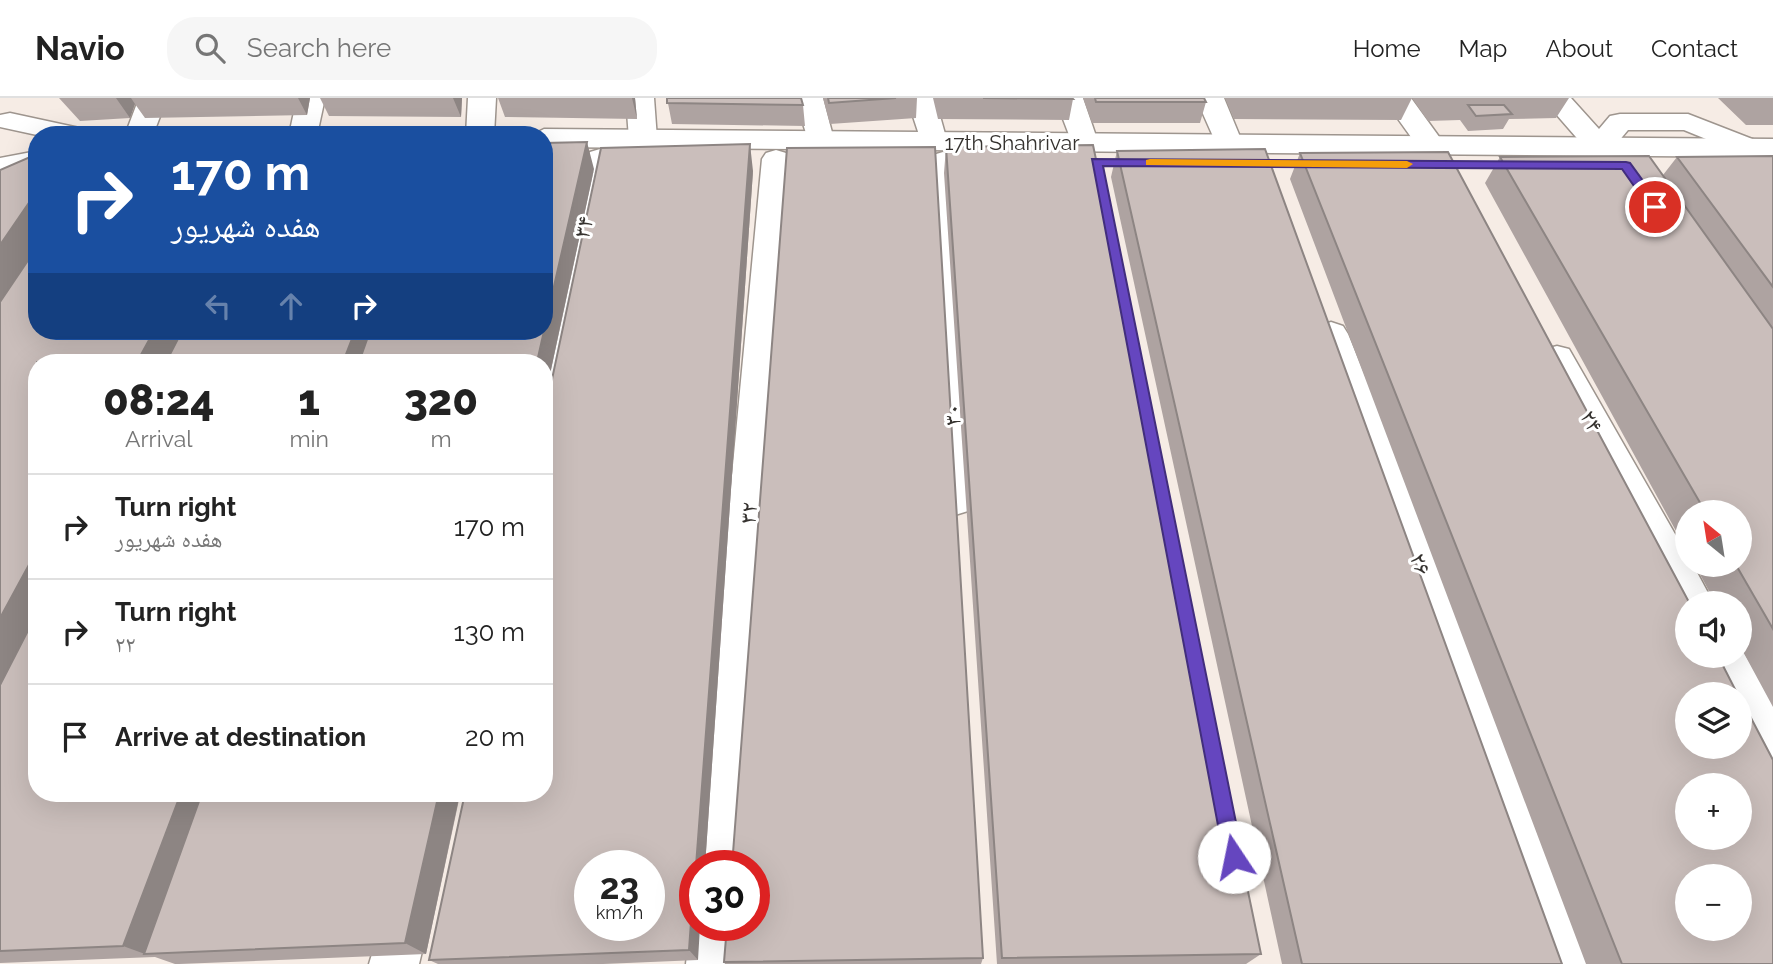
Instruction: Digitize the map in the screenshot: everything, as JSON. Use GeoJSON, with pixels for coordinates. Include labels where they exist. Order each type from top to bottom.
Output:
{"type":"FeatureCollection","features":[{"type":"Feature","properties":{"kind":"street"},"geometry":{"type":"LineString","coordinates":[[142,126],[153,98]]}},
{"type":"Feature","properties":{"kind":"street"},"geometry":{"type":"LineString","coordinates":[[305,126],[311,98]]}},
{"type":"Feature","properties":{"kind":"street"},"geometry":{"type":"LineString","coordinates":[[480,126],[482,98]]}},
{"type":"Feature","properties":{"kind":"street"},"geometry":{"type":"LineString","coordinates":[[640,98],[643,139]]}},
{"type":"Feature","properties":{"kind":"street"},"geometry":{"type":"LineString","coordinates":[[810,98],[820,140]]}},
{"type":"Feature","properties":{"kind":"street","name":"۳۰"},"geometry":{"type":"LineString","coordinates":[[921,98],[938,151],[956,535]]}},
{"type":"Feature","properties":{"kind":"street"},"geometry":{"type":"LineString","coordinates":[[1069,98],[1093,160]]}},
{"type":"Feature","properties":{"kind":"street"},"geometry":{"type":"LineString","coordinates":[[1210,98],[1229,144]]}},
{"type":"Feature","properties":{"kind":"street"},"geometry":{"type":"LineString","coordinates":[[1396,98],[1446,162]]}},
{"type":"Feature","properties":{"kind":"street"},"geometry":{"type":"LineString","coordinates":[[1556,98],[1599,146]]}},
{"type":"Feature","properties":{"kind":"street"},"geometry":{"type":"LineString","coordinates":[[1700,98],[1761,148]]}},
{"type":"Feature","properties":{"kind":"street"},"geometry":{"type":"LineString","coordinates":[[4,121],[29,126]]}},
{"type":"Feature","properties":{"kind":"street","name":"17th Shahrivar"},"geometry":{"type":"LineString","coordinates":[[553,138],[820,140],[938,151]]}},
{"type":"Feature","properties":{"kind":"street","name":"17th Shahrivar"},"geometry":{"type":"LineString","coordinates":[[1093,160],[1229,144],[1446,162],[1599,146],[1761,148]]}},
{"type":"Feature","properties":{"kind":"street"},"geometry":{"type":"LineString","coordinates":[[553,158],[776,159],[938,151],[1267,170],[1446,162],[1630,171],[1773,167]]}},
{"type":"Feature","properties":{"kind":"street","name":"۳۴"},"geometry":{"type":"LineString","coordinates":[[550,354],[600,158]]}},
{"type":"Feature","properties":{"kind":"street","name":"۳۲"},"geometry":{"type":"LineString","coordinates":[[720,850],[776,159]]}},
{"type":"Feature","properties":{"kind":"street"},"geometry":{"type":"LineString","coordinates":[[0,167],[28,162]]}},
{"type":"Feature","properties":{"kind":"street","name":"۲۶"},"geometry":{"type":"LineString","coordinates":[[1320,305],[1577,964]]}},
{"type":"Feature","properties":{"kind":"street","name":"۲۴"},"geometry":{"type":"LineString","coordinates":[[1545,335],[1687,591]]}},
{"type":"Feature","properties":{"kind":"street"},"geometry":{"type":"LineString","coordinates":[[1730,668],[1773,745]]}},
{"type":"Feature","properties":{"kind":"street"},"geometry":{"type":"LineString","coordinates":[[394,964],[421,859]]}},
{"type":"Feature","properties":{"kind":"street"},"geometry":{"type":"LineString","coordinates":[[711,964],[713,941]]}},
{"type":"Feature","properties":{"kind":"building"},"geometry":{"type":"Polygon","coordinates":[[[667,98],[801,98],[803,105],[667,103],[667,98]]]}},
{"type":"Feature","properties":{"kind":"building"},"geometry":{"type":"Polygon","coordinates":[[[828,98],[896,98],[829,103],[828,98]]]}},
{"type":"Feature","properties":{"kind":"building"},"geometry":{"type":"Polygon","coordinates":[[[983,98],[1072,98],[1073,99],[983,98]]]}},
{"type":"Feature","properties":{"kind":"building"},"geometry":{"type":"Polygon","coordinates":[[[1095,98],[1204,98],[1206,102],[1096,102],[1095,98]]]}},
{"type":"Feature","properties":{"kind":"building"},"geometry":{"type":"Polygon","coordinates":[[[1468,105],[1504,105],[1512,114],[1476,116],[1468,105]]]}},
{"type":"Feature","properties":{"kind":"building"},"geometry":{"type":"Polygon","coordinates":[[[587,142],[553,291],[553,143],[587,142]]]}},
{"type":"Feature","properties":{"kind":"building"},"geometry":{"type":"Polygon","coordinates":[[[750,144],[697,850],[679,850],[679,941],[690,941],[689,950],[429,960],[463,802],[553,802],[553,375],[601,148],[750,144]]]}},
{"type":"Feature","properties":{"kind":"building"},"geometry":{"type":"Polygon","coordinates":[[[1093,145],[1261,954],[1002,958],[946,147],[1093,145]]]}},
{"type":"Feature","properties":{"kind":"building"},"geometry":{"type":"Polygon","coordinates":[[[935,147],[983,958],[724,962],[726,941],[770,941],[770,850],[733,850],[787,148],[935,147]]]}},
{"type":"Feature","properties":{"kind":"building"},"geometry":{"type":"Polygon","coordinates":[[[1265,149],[1562,964],[1302,964],[1117,151],[1265,149]]]}},
{"type":"Feature","properties":{"kind":"building"},"geometry":{"type":"Polygon","coordinates":[[[1448,152],[1683,591],[1675,591],[1675,668],[1724,668],[1731,682],[1675,682],[1675,759],[1752,759],[1752,720],[1773,760],[1773,964],[1622,964],[1300,153],[1448,152]]]}},
{"type":"Feature","properties":{"kind":"building"},"geometry":{"type":"Polygon","coordinates":[[[1649,156],[1773,329],[1773,629],[1744,578],[1752,578],[1752,500],[1698,500],[1500,157],[1649,156]]]}},
{"type":"Feature","properties":{"kind":"building"},"geometry":{"type":"Polygon","coordinates":[[[1773,156],[1773,287],[1677,157],[1773,156]]]}},
{"type":"Feature","properties":{"kind":"building"},"geometry":{"type":"Polygon","coordinates":[[[28,158],[28,204],[0,245],[0,170],[28,158]]]}},
{"type":"Feature","properties":{"kind":"building"},"geometry":{"type":"Polygon","coordinates":[[[28,260],[28,340],[149,340],[141,354],[28,354],[28,567],[0,618],[0,302],[28,260]]]}},
{"type":"Feature","properties":{"kind":"building"},"geometry":{"type":"Polygon","coordinates":[[[177,340],[352,340],[346,354],[170,354],[177,340]]]}},
{"type":"Feature","properties":{"kind":"building"},"geometry":{"type":"Polygon","coordinates":[[[367,340],[542,340],[539,354],[362,354],[367,340]]]}},
{"type":"Feature","properties":{"kind":"building"},"geometry":{"type":"Polygon","coordinates":[[[28,631],[28,802],[178,802],[123,946],[0,951],[0,685],[28,631]]]}},
{"type":"Feature","properties":{"kind":"building"},"geometry":{"type":"Polygon","coordinates":[[[199,802],[437,802],[405,943],[144,954],[199,802]]]}},
{"type":"Feature","properties":{"kind":"slow traffic"},"geometry":{"type":"LineString","coordinates":[[1150,162],[1407,164]]}},
{"type":"Feature","properties":{"kind":"route"},"geometry":{"type":"LineString","coordinates":[[1234,857],[1096,162],[1626,166],[1655,207]]}}]}
